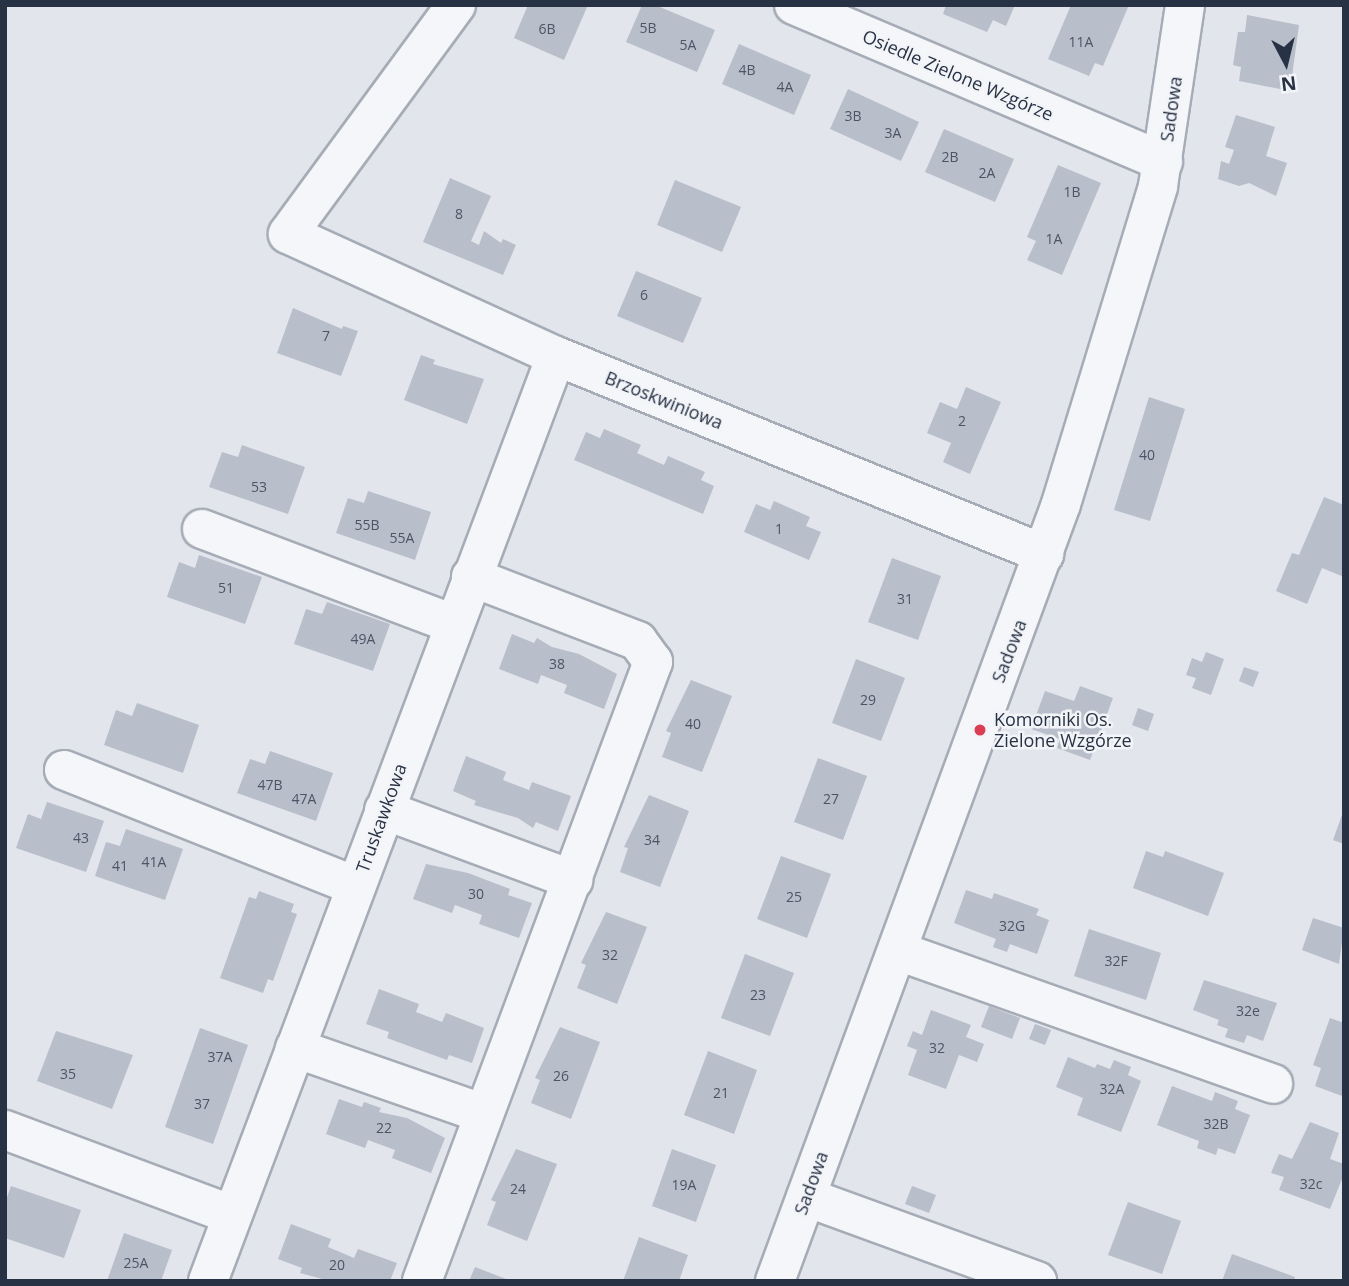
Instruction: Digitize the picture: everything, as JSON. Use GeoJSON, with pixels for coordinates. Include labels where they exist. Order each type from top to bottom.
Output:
{"type":"FeatureCollection","features":[{"type":"Feature","properties":{"kind":"street","name":"Brzoskwiniowa"},"geometry":{"type":"LineString","coordinates":[[456,5],[288,234],[556,356],[1044,554]]}},
{"type":"Feature","properties":{"kind":"street","name":"Osiedle Zielone Wzgórze"},"geometry":{"type":"LineString","coordinates":[[794,5],[1163,162]]}},
{"type":"Feature","properties":{"kind":"street","name":"Sadowa"},"geometry":{"type":"LineString","coordinates":[[775,1281],[1044,554],[1142,246],[1163,162],[1185,5]]}},
{"type":"Feature","properties":{"kind":"street","name":"Truskawkowa"},"geometry":{"type":"LineString","coordinates":[[208,1281],[556,356]]}},
{"type":"Feature","properties":{"kind":"street"},"geometry":{"type":"LineString","coordinates":[[202,529],[454,624]]}},
{"type":"Feature","properties":{"kind":"street"},"geometry":{"type":"LineString","coordinates":[[422,1281],[652,670],[650,653],[638,641],[471,577]]}},
{"type":"Feature","properties":{"kind":"street"},"geometry":{"type":"LineString","coordinates":[[64,771],[356,886]]}},
{"type":"Feature","properties":{"kind":"street"},"geometry":{"type":"LineString","coordinates":[[384,810],[573,880]]}},
{"type":"Feature","properties":{"kind":"street"},"geometry":{"type":"LineString","coordinates":[[898,951],[1273,1084]]}},
{"type":"Feature","properties":{"kind":"street"},"geometry":{"type":"LineString","coordinates":[[295,1048],[484,1114]]}},
{"type":"Feature","properties":{"kind":"street"},"geometry":{"type":"LineString","coordinates":[[5,1130],[232,1216]]}},
{"type":"Feature","properties":{"kind":"street"},"geometry":{"type":"LineString","coordinates":[[806,1197],[1037,1281]]}},
{"type":"Feature","properties":{"kind":"building"},"geometry":{"type":"Polygon","coordinates":[[[528,5],[588,5],[564,60],[514,38],[528,5]]]}},
{"type":"Feature","properties":{"kind":"building"},"geometry":{"type":"Polygon","coordinates":[[[642,5],[655,5],[715,30],[697,72],[626,42],[642,5]]]}},
{"type":"Feature","properties":{"kind":"building"},"geometry":{"type":"Polygon","coordinates":[[[946,5],[1015,5],[1006,26],[993,20],[987,32],[943,14],[946,5]]]}},
{"type":"Feature","properties":{"kind":"building"},"geometry":{"type":"Polygon","coordinates":[[[1071,5],[1129,5],[1103,66],[1095,63],[1089,76],[1048,59],[1071,5]]]}},
{"type":"Feature","properties":{"kind":"building"},"geometry":{"type":"Polygon","coordinates":[[[1247,15],[1299,25],[1290,91],[1239,81],[1241,67],[1233,65],[1238,32],[1245,32],[1247,15]]]}},
{"type":"Feature","properties":{"kind":"building"},"geometry":{"type":"Polygon","coordinates":[[[739,44],[811,75],[794,115],[722,84],[739,44]]]}},
{"type":"Feature","properties":{"kind":"building"},"geometry":{"type":"Polygon","coordinates":[[[848,89],[919,122],[901,161],[830,129],[848,89]]]}},
{"type":"Feature","properties":{"kind":"building"},"geometry":{"type":"Polygon","coordinates":[[[1236,115],[1275,127],[1266,156],[1287,163],[1276,196],[1249,183],[1239,186],[1218,179],[1221,161],[1229,164],[1234,150],[1225,147],[1236,115]]]}},
{"type":"Feature","properties":{"kind":"building"},"geometry":{"type":"Polygon","coordinates":[[[944,129],[1014,159],[995,202],[925,172],[944,129]]]}},
{"type":"Feature","properties":{"kind":"building"},"geometry":{"type":"Polygon","coordinates":[[[1058,165],[1101,183],[1062,275],[1027,260],[1036,241],[1027,237],[1058,165]]]}},
{"type":"Feature","properties":{"kind":"building"},"geometry":{"type":"Polygon","coordinates":[[[450,178],[491,196],[471,241],[479,245],[484,231],[501,243],[503,239],[516,245],[503,275],[423,242],[450,178]]]}},
{"type":"Feature","properties":{"kind":"building"},"geometry":{"type":"Polygon","coordinates":[[[675,180],[741,207],[722,252],[657,225],[675,180]]]}},
{"type":"Feature","properties":{"kind":"building"},"geometry":{"type":"Polygon","coordinates":[[[636,271],[702,298],[683,343],[617,316],[636,271]]]}},
{"type":"Feature","properties":{"kind":"building"},"geometry":{"type":"Polygon","coordinates":[[[293,308],[342,329],[343,326],[358,331],[341,376],[277,353],[293,308]]]}},
{"type":"Feature","properties":{"kind":"building"},"geometry":{"type":"Polygon","coordinates":[[[421,355],[435,360],[433,364],[484,379],[467,424],[404,400],[421,355]]]}},
{"type":"Feature","properties":{"kind":"building"},"geometry":{"type":"Polygon","coordinates":[[[966,387],[1001,402],[970,474],[943,462],[951,443],[927,433],[940,402],[957,409],[966,387]]]}},
{"type":"Feature","properties":{"kind":"building"},"geometry":{"type":"Polygon","coordinates":[[[1149,397],[1185,409],[1150,521],[1114,510],[1149,397]]]}},
{"type":"Feature","properties":{"kind":"building"},"geometry":{"type":"Polygon","coordinates":[[[604,429],[641,445],[637,453],[664,465],[668,456],[705,472],[701,480],[714,486],[703,514],[574,460],[586,432],[600,438],[604,429]]]}},
{"type":"Feature","properties":{"kind":"building"},"geometry":{"type":"Polygon","coordinates":[[[242,445],[305,467],[288,514],[209,487],[222,452],[238,457],[242,445]]]}},
{"type":"Feature","properties":{"kind":"building"},"geometry":{"type":"Polygon","coordinates":[[[368,491],[431,512],[415,560],[336,533],[348,498],[364,503],[368,491]]]}},
{"type":"Feature","properties":{"kind":"building"},"geometry":{"type":"Polygon","coordinates":[[[1324,497],[1344,505],[1344,577],[1322,568],[1307,604],[1276,591],[1292,553],[1299,555],[1324,497]]]}},
{"type":"Feature","properties":{"kind":"building"},"geometry":{"type":"Polygon","coordinates":[[[774,501],[810,517],[806,526],[821,532],[809,560],[744,532],[756,504],[770,510],[774,501]]]}},
{"type":"Feature","properties":{"kind":"building"},"geometry":{"type":"Polygon","coordinates":[[[199,555],[262,577],[245,624],[167,597],[179,562],[195,568],[199,555]]]}},
{"type":"Feature","properties":{"kind":"building"},"geometry":{"type":"Polygon","coordinates":[[[892,558],[941,576],[918,640],[868,622],[892,558]]]}},
{"type":"Feature","properties":{"kind":"building"},"geometry":{"type":"Polygon","coordinates":[[[327,602],[390,624],[373,671],[294,644],[306,609],[322,614],[327,602]]]}},
{"type":"Feature","properties":{"kind":"building"},"geometry":{"type":"Polygon","coordinates":[[[512,634],[534,643],[537,638],[552,647],[579,654],[617,674],[604,709],[564,693],[567,685],[541,675],[538,684],[499,669],[512,634]]]}},
{"type":"Feature","properties":{"kind":"building"},"geometry":{"type":"Polygon","coordinates":[[[1206,652],[1224,659],[1211,695],[1192,688],[1196,678],[1186,675],[1192,658],[1202,662],[1206,652]]]}},
{"type":"Feature","properties":{"kind":"building"},"geometry":{"type":"Polygon","coordinates":[[[856,659],[905,678],[881,741],[832,723],[856,659]]]}},
{"type":"Feature","properties":{"kind":"building"},"geometry":{"type":"Polygon","coordinates":[[[1244,667],[1259,672],[1253,687],[1239,681],[1244,667]]]}},
{"type":"Feature","properties":{"kind":"building"},"geometry":{"type":"Polygon","coordinates":[[[691,680],[732,696],[702,772],[662,757],[671,733],[666,731],[691,680]]]}},
{"type":"Feature","properties":{"kind":"building"},"geometry":{"type":"Polygon","coordinates":[[[1080,686],[1113,698],[1090,760],[1057,748],[1060,739],[1031,729],[1045,691],[1074,701],[1080,686]]]}},
{"type":"Feature","properties":{"kind":"building"},"geometry":{"type":"Polygon","coordinates":[[[137,703],[199,725],[183,773],[104,745],[116,710],[132,716],[137,703]]]}},
{"type":"Feature","properties":{"kind":"building"},"geometry":{"type":"Polygon","coordinates":[[[1138,708],[1154,714],[1148,731],[1132,725],[1138,708]]]}},
{"type":"Feature","properties":{"kind":"building"},"geometry":{"type":"Polygon","coordinates":[[[270,751],[333,773],[316,821],[237,793],[250,759],[265,764],[270,751]]]}},
{"type":"Feature","properties":{"kind":"building"},"geometry":{"type":"Polygon","coordinates":[[[466,756],[506,772],[503,780],[529,790],[532,782],[571,796],[558,831],[536,822],[533,828],[518,818],[474,805],[476,801],[453,791],[466,756]]]}},
{"type":"Feature","properties":{"kind":"building"},"geometry":{"type":"Polygon","coordinates":[[[818,758],[867,776],[843,840],[794,822],[818,758]]]}},
{"type":"Feature","properties":{"kind":"building"},"geometry":{"type":"Polygon","coordinates":[[[649,795],[689,811],[660,887],[620,872],[628,848],[624,847],[649,795]]]}},
{"type":"Feature","properties":{"kind":"building"},"geometry":{"type":"Polygon","coordinates":[[[47,802],[104,821],[86,872],[16,848],[28,814],[41,819],[47,802]]]}},
{"type":"Feature","properties":{"kind":"building"},"geometry":{"type":"Polygon","coordinates":[[[1344,812],[1344,844],[1333,840],[1344,812]]]}},
{"type":"Feature","properties":{"kind":"building"},"geometry":{"type":"Polygon","coordinates":[[[126,829],[183,849],[165,900],[95,876],[106,842],[120,846],[126,829]]]}},
{"type":"Feature","properties":{"kind":"building"},"geometry":{"type":"Polygon","coordinates":[[[1146,851],[1163,857],[1165,851],[1224,873],[1208,916],[1133,888],[1146,851]]]}},
{"type":"Feature","properties":{"kind":"building"},"geometry":{"type":"Polygon","coordinates":[[[781,856],[831,874],[807,938],[757,919],[781,856]]]}},
{"type":"Feature","properties":{"kind":"building"},"geometry":{"type":"Polygon","coordinates":[[[426,864],[468,873],[510,889],[508,895],[532,903],[519,938],[479,924],[482,915],[455,905],[452,913],[413,899],[426,864]]]}},
{"type":"Feature","properties":{"kind":"building"},"geometry":{"type":"Polygon","coordinates":[[[966,890],[992,899],[994,893],[1039,909],[1036,915],[1049,920],[1037,954],[1010,944],[1007,952],[993,947],[996,939],[954,923],[966,890]]]}},
{"type":"Feature","properties":{"kind":"building"},"geometry":{"type":"Polygon","coordinates":[[[259,891],[294,904],[291,912],[297,914],[273,981],[268,979],[263,993],[220,978],[249,897],[256,899],[259,891]]]}},
{"type":"Feature","properties":{"kind":"building"},"geometry":{"type":"Polygon","coordinates":[[[606,912],[647,927],[617,1004],[577,988],[586,965],[581,963],[606,912]]]}},
{"type":"Feature","properties":{"kind":"building"},"geometry":{"type":"Polygon","coordinates":[[[1313,918],[1344,928],[1339,964],[1302,950],[1313,918]]]}},
{"type":"Feature","properties":{"kind":"building"},"geometry":{"type":"Polygon","coordinates":[[[1089,929],[1161,953],[1146,1000],[1074,976],[1089,929]]]}},
{"type":"Feature","properties":{"kind":"building"},"geometry":{"type":"Polygon","coordinates":[[[745,954],[794,973],[770,1036],[721,1018],[745,954]]]}},
{"type":"Feature","properties":{"kind":"building"},"geometry":{"type":"Polygon","coordinates":[[[1204,980],[1277,1003],[1263,1041],[1247,1035],[1244,1043],[1225,1037],[1228,1029],[1217,1025],[1219,1020],[1193,1010],[1204,980]]]}},
{"type":"Feature","properties":{"kind":"building"},"geometry":{"type":"Polygon","coordinates":[[[379,989],[419,1004],[416,1012],[442,1022],[446,1013],[484,1028],[472,1063],[449,1055],[447,1060],[387,1038],[389,1032],[366,1024],[379,989]]]}},
{"type":"Feature","properties":{"kind":"building"},"geometry":{"type":"Polygon","coordinates":[[[989,1006],[1020,1018],[1012,1039],[981,1027],[989,1006]]]}},
{"type":"Feature","properties":{"kind":"building"},"geometry":{"type":"Polygon","coordinates":[[[931,1010],[971,1025],[966,1037],[984,1044],[977,1062],[959,1055],[946,1089],[908,1075],[917,1050],[907,1046],[913,1031],[922,1035],[931,1010]]]}},
{"type":"Feature","properties":{"kind":"building"},"geometry":{"type":"Polygon","coordinates":[[[1330,1018],[1344,1023],[1342,1096],[1315,1086],[1321,1068],[1313,1065],[1330,1018]]]}},
{"type":"Feature","properties":{"kind":"building"},"geometry":{"type":"Polygon","coordinates":[[[1035,1024],[1051,1030],[1045,1045],[1029,1039],[1035,1024]]]}},
{"type":"Feature","properties":{"kind":"building"},"geometry":{"type":"Polygon","coordinates":[[[560,1027],[600,1042],[571,1119],[531,1103],[540,1080],[535,1078],[560,1027]]]}},
{"type":"Feature","properties":{"kind":"building"},"geometry":{"type":"Polygon","coordinates":[[[200,1028],[248,1045],[213,1144],[165,1127],[200,1028]]]}},
{"type":"Feature","properties":{"kind":"building"},"geometry":{"type":"Polygon","coordinates":[[[56,1031],[133,1055],[112,1109],[37,1081],[56,1031]]]}},
{"type":"Feature","properties":{"kind":"building"},"geometry":{"type":"Polygon","coordinates":[[[708,1051],[757,1070],[734,1134],[684,1115],[708,1051]]]}},
{"type":"Feature","properties":{"kind":"building"},"geometry":{"type":"Polygon","coordinates":[[[1068,1057],[1095,1068],[1097,1064],[1110,1069],[1114,1060],[1131,1067],[1128,1075],[1141,1081],[1121,1132],[1077,1115],[1083,1098],[1056,1087],[1068,1057]]]}},
{"type":"Feature","properties":{"kind":"building"},"geometry":{"type":"Polygon","coordinates":[[[1172,1086],[1212,1101],[1215,1092],[1238,1101],[1235,1109],[1250,1115],[1235,1154],[1218,1148],[1216,1155],[1197,1148],[1199,1141],[1157,1125],[1172,1086]]]}},
{"type":"Feature","properties":{"kind":"building"},"geometry":{"type":"Polygon","coordinates":[[[339,1099],[362,1107],[364,1102],[381,1108],[379,1112],[407,1118],[445,1138],[431,1173],[392,1158],[395,1150],[368,1140],[365,1148],[326,1134],[339,1099]]]}},
{"type":"Feature","properties":{"kind":"building"},"geometry":{"type":"Polygon","coordinates":[[[1310,1122],[1339,1133],[1330,1159],[1344,1164],[1344,1174],[1330,1209],[1279,1190],[1284,1177],[1271,1173],[1279,1154],[1292,1159],[1310,1122]]]}},
{"type":"Feature","properties":{"kind":"building"},"geometry":{"type":"Polygon","coordinates":[[[516,1149],[557,1164],[527,1241],[487,1225],[496,1202],[491,1200],[516,1149]]]}},
{"type":"Feature","properties":{"kind":"building"},"geometry":{"type":"Polygon","coordinates":[[[672,1149],[716,1165],[696,1222],[652,1206],[672,1149]]]}},
{"type":"Feature","properties":{"kind":"building"},"geometry":{"type":"Polygon","coordinates":[[[11,1186],[81,1210],[64,1258],[5,1238],[5,1203],[11,1186]]]}},
{"type":"Feature","properties":{"kind":"building"},"geometry":{"type":"Polygon","coordinates":[[[912,1186],[936,1195],[929,1213],[905,1204],[912,1186]]]}},
{"type":"Feature","properties":{"kind":"building"},"geometry":{"type":"Polygon","coordinates":[[[1128,1202],[1181,1221],[1162,1274],[1108,1255],[1128,1202]]]}},
{"type":"Feature","properties":{"kind":"building"},"geometry":{"type":"Polygon","coordinates":[[[291,1224],[331,1239],[328,1247],[354,1258],[358,1249],[397,1263],[390,1281],[330,1281],[300,1273],[302,1268],[278,1259],[291,1224]]]}},
{"type":"Feature","properties":{"kind":"building"},"geometry":{"type":"Polygon","coordinates":[[[124,1233],[172,1250],[161,1281],[107,1281],[124,1233]]]}},
{"type":"Feature","properties":{"kind":"building"},"geometry":{"type":"Polygon","coordinates":[[[639,1237],[688,1255],[679,1281],[623,1281],[639,1237]]]}},
{"type":"Feature","properties":{"kind":"building"},"geometry":{"type":"Polygon","coordinates":[[[1232,1254],[1295,1277],[1294,1281],[1222,1281],[1232,1254]]]}},
{"type":"Feature","properties":{"kind":"building"},"geometry":{"type":"Polygon","coordinates":[[[475,1267],[511,1281],[469,1281],[475,1267]]]}},
{"type":"Feature","properties":{"kind":"place","name":"Komorniki Os. Zielone Wzgórze"},"geometry":{"type":"Point","coordinates":[980,730]}}]}
